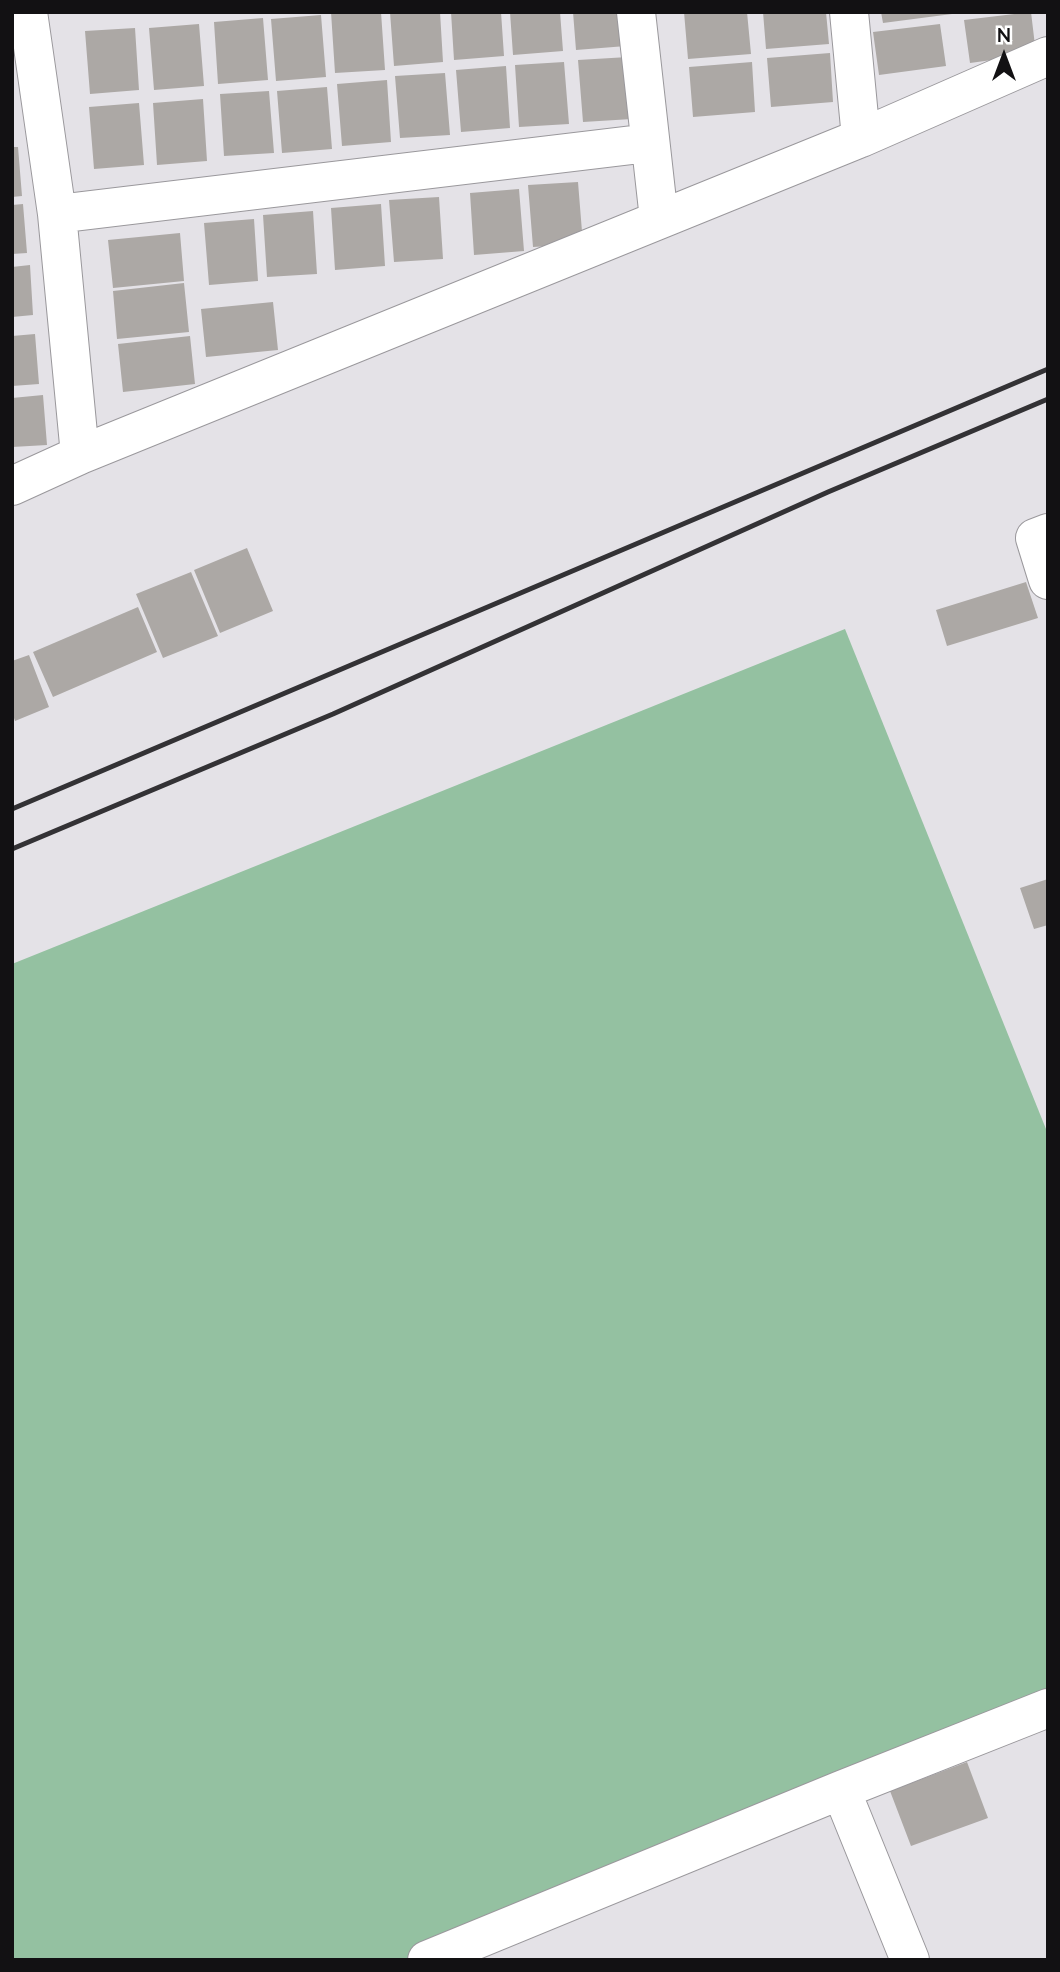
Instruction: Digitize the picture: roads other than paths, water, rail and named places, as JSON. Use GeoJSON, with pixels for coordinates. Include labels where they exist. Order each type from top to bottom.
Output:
{"type":"FeatureCollection","features":[{"type":"Feature","properties":{"kind":"street"},"geometry":{"type":"LineString","coordinates":[[28,12],[57,214],[80,455]]}},
{"type":"Feature","properties":{"kind":"street"},"geometry":{"type":"LineString","coordinates":[[636,12],[659,219]]}},
{"type":"Feature","properties":{"kind":"street"},"geometry":{"type":"LineString","coordinates":[[849,12],[861,138]]}},
{"type":"Feature","properties":{"kind":"street"},"geometry":{"type":"LineString","coordinates":[[12,486],[80,455],[861,138],[1048,56]]}},
{"type":"Feature","properties":{"kind":"street"},"geometry":{"type":"LineString","coordinates":[[57,214],[649,143]]}},
{"type":"Feature","properties":{"kind":"street"},"geometry":{"type":"LineString","coordinates":[[1048,533],[1035,538],[1048,580]]}},
{"type":"Feature","properties":{"kind":"street"},"geometry":{"type":"LineString","coordinates":[[441,1957],[841,1790],[1045,1719]]}},
{"type":"Feature","properties":{"kind":"street"},"geometry":{"type":"LineString","coordinates":[[841,1790],[910,1960]]}},
{"type":"Feature","properties":{"kind":"railway"},"geometry":{"type":"LineString","coordinates":[[12,809],[1048,369]]}},
{"type":"Feature","properties":{"kind":"railway"},"geometry":{"type":"LineString","coordinates":[[12,849],[333,714],[828,492],[1048,399]]}}]}
